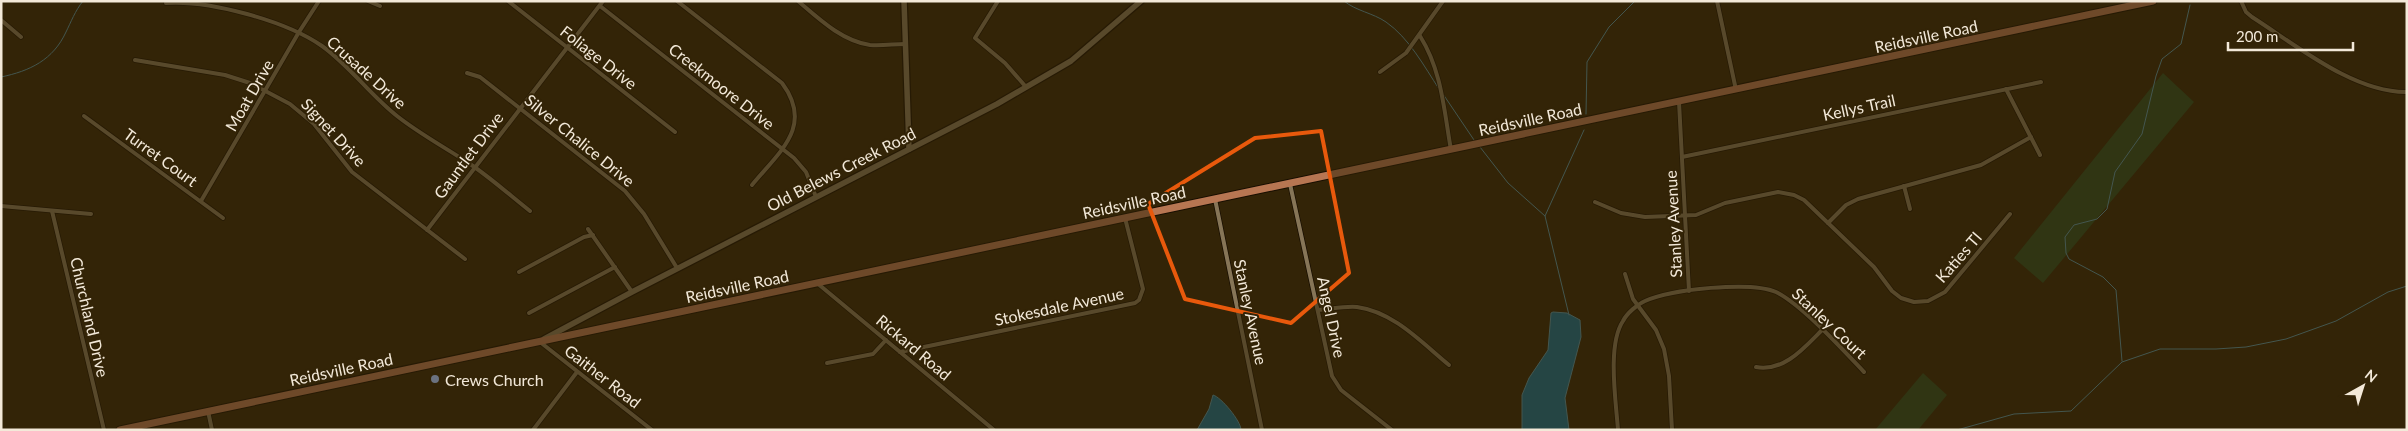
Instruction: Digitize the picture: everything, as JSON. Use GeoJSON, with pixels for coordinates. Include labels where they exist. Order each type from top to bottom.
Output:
{"type":"FeatureCollection","features":[{"type":"Feature","properties":{"kind":"highway","name":"Reidsville Road"},"geometry":{"type":"LineString","coordinates":[[120,430],[1736,90],[2125,4],[2153,1]]}},
{"type":"Feature","properties":{"kind":"street","name":"Moat Drive"},"geometry":{"type":"LineString","coordinates":[[201,201],[319,1]]}},
{"type":"Feature","properties":{"kind":"street"},"geometry":{"type":"LineString","coordinates":[[368,1],[380,6]]}},
{"type":"Feature","properties":{"kind":"street","name":"Foliage Drive"},"geometry":{"type":"LineString","coordinates":[[508,1],[675,132]]}},
{"type":"Feature","properties":{"kind":"street","name":"Gauntlet Drive"},"geometry":{"type":"LineString","coordinates":[[427,230],[603,1]]}},
{"type":"Feature","properties":{"kind":"street"},"geometry":{"type":"LineString","coordinates":[[677,1],[782,83],[792,97],[796,120],[792,134],[752,185]]}},
{"type":"Feature","properties":{"kind":"street"},"geometry":{"type":"LineString","coordinates":[[798,1],[828,25],[859,42],[872,45],[906,44]]}},
{"type":"Feature","properties":{"kind":"street"},"geometry":{"type":"LineString","coordinates":[[904,1],[909,149]]}},
{"type":"Feature","properties":{"kind":"street"},"geometry":{"type":"LineString","coordinates":[[998,1],[975,38],[1005,63],[1026,87]]}},
{"type":"Feature","properties":{"kind":"street","name":"Old Belews Creek Road"},"geometry":{"type":"LineString","coordinates":[[540,342],[677,268],[1026,87],[1071,61],[1141,1]]}},
{"type":"Feature","properties":{"kind":"street"},"geometry":{"type":"LineString","coordinates":[[1380,72],[1397,62],[1420,36],[1443,1]]}},
{"type":"Feature","properties":{"kind":"street"},"geometry":{"type":"LineString","coordinates":[[1717,1],[1736,90]]}},
{"type":"Feature","properties":{"kind":"street"},"geometry":{"type":"LineString","coordinates":[[2241,1],[2246,12],[2252,17],[2344,74],[2370,87],[2407,92]]}},
{"type":"Feature","properties":{"kind":"street","name":"Crusade Drive"},"geometry":{"type":"LineString","coordinates":[[166,3],[180,2],[236,12],[272,21],[299,32],[322,46],[337,59],[398,118],[474,167],[530,210]]}},
{"type":"Feature","properties":{"kind":"street","name":"Creekmoore Drive"},"geometry":{"type":"LineString","coordinates":[[600,6],[794,158],[806,172],[816,197]]}},
{"type":"Feature","properties":{"kind":"street"},"geometry":{"type":"LineString","coordinates":[[1,20],[21,37]]}},
{"type":"Feature","properties":{"kind":"street"},"geometry":{"type":"LineString","coordinates":[[1420,36],[1433,60],[1439,78],[1451,150]]}},
{"type":"Feature","properties":{"kind":"street","name":"Signet Drive"},"geometry":{"type":"LineString","coordinates":[[135,60],[225,74],[250,82],[290,104],[302,113],[352,172],[465,259]]}},
{"type":"Feature","properties":{"kind":"street","name":"Silver Chalice Drive"},"geometry":{"type":"LineString","coordinates":[[467,73],[480,77],[625,191],[644,214],[677,268]]}},
{"type":"Feature","properties":{"kind":"street","name":"Kellys Trail"},"geometry":{"type":"LineString","coordinates":[[1682,157],[2041,82]]}},
{"type":"Feature","properties":{"kind":"street"},"geometry":{"type":"LineString","coordinates":[[2006,89],[2040,155]]}},
{"type":"Feature","properties":{"kind":"street","name":"Stanley Avenue"},"geometry":{"type":"LineString","coordinates":[[1638,305],[1652,298],[1690,291],[1679,102]]}},
{"type":"Feature","properties":{"kind":"street","name":"Turret Court"},"geometry":{"type":"LineString","coordinates":[[84,116],[223,218]]}},
{"type":"Feature","properties":{"kind":"street"},"geometry":{"type":"LineString","coordinates":[[1828,223],[1851,202],[1981,165],[2031,137]]}},
{"type":"Feature","properties":{"kind":"street","name":"Angel Drive"},"geometry":{"type":"LineString","coordinates":[[1290,184],[1330,371],[1334,381],[1341,390],[1392,430]]}},
{"type":"Feature","properties":{"kind":"street"},"geometry":{"type":"LineString","coordinates":[[1904,186],[1910,209]]}},
{"type":"Feature","properties":{"kind":"street","name":"Katies Tl"},"geometry":{"type":"LineString","coordinates":[[1595,202],[1634,217],[1685,215],[1702,214],[1725,202],[1784,192],[1804,200],[1874,267],[1895,294],[1908,300],[1922,302],[1935,298],[1945,292],[2010,214]]}},
{"type":"Feature","properties":{"kind":"street","name":"Stanley Avenue"},"geometry":{"type":"LineString","coordinates":[[1215,200],[1262,430]]}},
{"type":"Feature","properties":{"kind":"street"},"geometry":{"type":"LineString","coordinates":[[1,206],[91,214]]}},
{"type":"Feature","properties":{"kind":"street","name":"Churchland Drive"},"geometry":{"type":"LineString","coordinates":[[52,211],[104,430]]}},
{"type":"Feature","properties":{"kind":"street","name":"Stokesdale Avenue"},"geometry":{"type":"LineString","coordinates":[[900,352],[1135,303],[1139,300],[1143,289],[1125,218]]}},
{"type":"Feature","properties":{"kind":"street"},"geometry":{"type":"LineString","coordinates":[[588,229],[632,292]]}},
{"type":"Feature","properties":{"kind":"street"},"geometry":{"type":"LineString","coordinates":[[519,272],[584,237],[593,235]]}},
{"type":"Feature","properties":{"kind":"street"},"geometry":{"type":"LineString","coordinates":[[529,313],[615,267]]}},
{"type":"Feature","properties":{"kind":"street"},"geometry":{"type":"LineString","coordinates":[[1624,274],[1633,299],[1656,330],[1664,349],[1669,376],[1672,430]]}},
{"type":"Feature","properties":{"kind":"street","name":"Rickard Road"},"geometry":{"type":"LineString","coordinates":[[817,283],[994,430]]}},
{"type":"Feature","properties":{"kind":"street","name":"Stanley Court"},"geometry":{"type":"LineString","coordinates":[[1690,291],[1746,286],[1776,292],[1801,310],[1864,372]]}},
{"type":"Feature","properties":{"kind":"street"},"geometry":{"type":"LineString","coordinates":[[1618,430],[1615,344],[1623,320],[1638,305]]}},
{"type":"Feature","properties":{"kind":"street"},"geometry":{"type":"LineString","coordinates":[[1318,310],[1347,307],[1379,313],[1392,319],[1449,365]]}},
{"type":"Feature","properties":{"kind":"street"},"geometry":{"type":"LineString","coordinates":[[1756,367],[1764,368],[1786,362],[1822,330]]}},
{"type":"Feature","properties":{"kind":"street"},"geometry":{"type":"LineString","coordinates":[[827,363],[873,354],[886,340]]}},
{"type":"Feature","properties":{"kind":"street","name":"Gaither Road"},"geometry":{"type":"LineString","coordinates":[[540,342],[652,430]]}},
{"type":"Feature","properties":{"kind":"street"},"geometry":{"type":"LineString","coordinates":[[533,430],[577,372]]}},
{"type":"Feature","properties":{"kind":"street"},"geometry":{"type":"LineString","coordinates":[[208,411],[212,430]]}},
{"type":"Feature","properties":{"kind":"highlighted area"},"geometry":{"type":"Polygon","coordinates":[[[1321,131],[1349,273],[1291,323],[1185,299],[1148,204],[1255,138],[1321,131]]]}},
{"type":"Feature","properties":{"kind":"green space"},"geometry":{"type":"Polygon","coordinates":[[[2163,73],[2194,102],[2043,283],[2014,258],[2163,73]]]}},
{"type":"Feature","properties":{"kind":"green space"},"geometry":{"type":"Polygon","coordinates":[[[1923,373],[1947,395],[1918,430],[1875,430],[1923,373]]]}},
{"type":"Feature","properties":{"kind":"water"},"geometry":{"type":"Polygon","coordinates":[[[1551,313],[1567,313],[1580,320],[1581,337],[1565,398],[1569,430],[1522,430],[1522,395],[1529,378],[1548,350],[1551,313]]]}},
{"type":"Feature","properties":{"kind":"water"},"geometry":{"type":"Polygon","coordinates":[[[1213,395],[1221,400],[1230,410],[1238,421],[1241,430],[1197,430],[1209,409],[1213,395]]]}},
{"type":"Feature","properties":{"kind":"waterway"},"geometry":{"type":"LineString","coordinates":[[1,77],[31,68],[47,57],[61,42],[83,1]]}},
{"type":"Feature","properties":{"kind":"waterway"},"geometry":{"type":"LineString","coordinates":[[1344,1],[1386,22],[1402,36],[1416,53],[1439,89]]}},
{"type":"Feature","properties":{"kind":"waterway"},"geometry":{"type":"LineString","coordinates":[[1586,114],[1587,62],[1609,27],[1635,1]]}},
{"type":"Feature","properties":{"kind":"waterway"},"geometry":{"type":"LineString","coordinates":[[2122,361],[2116,290],[2103,277],[2069,259],[2066,253],[2065,237],[2074,225],[2097,219],[2107,209],[2115,172],[2142,134],[2162,59],[2181,44],[2190,5]]}},
{"type":"Feature","properties":{"kind":"waterway"},"geometry":{"type":"LineString","coordinates":[[1443,94],[1474,140]]}},
{"type":"Feature","properties":{"kind":"waterway"},"geometry":{"type":"LineString","coordinates":[[1569,315],[1545,216],[1584,130]]}},
{"type":"Feature","properties":{"kind":"waterway"},"geometry":{"type":"LineString","coordinates":[[1480,147],[1508,183],[1545,216]]}},
{"type":"Feature","properties":{"kind":"waterway"},"geometry":{"type":"LineString","coordinates":[[1957,430],[2014,414],[2071,411],[2122,362],[2160,349],[2246,347],[2286,339],[2336,321],[2388,292],[2407,286]]}},
{"type":"Feature","properties":{"kind":"place","name":"Crews Church"},"geometry":{"type":"Point","coordinates":[435,379]}}]}
